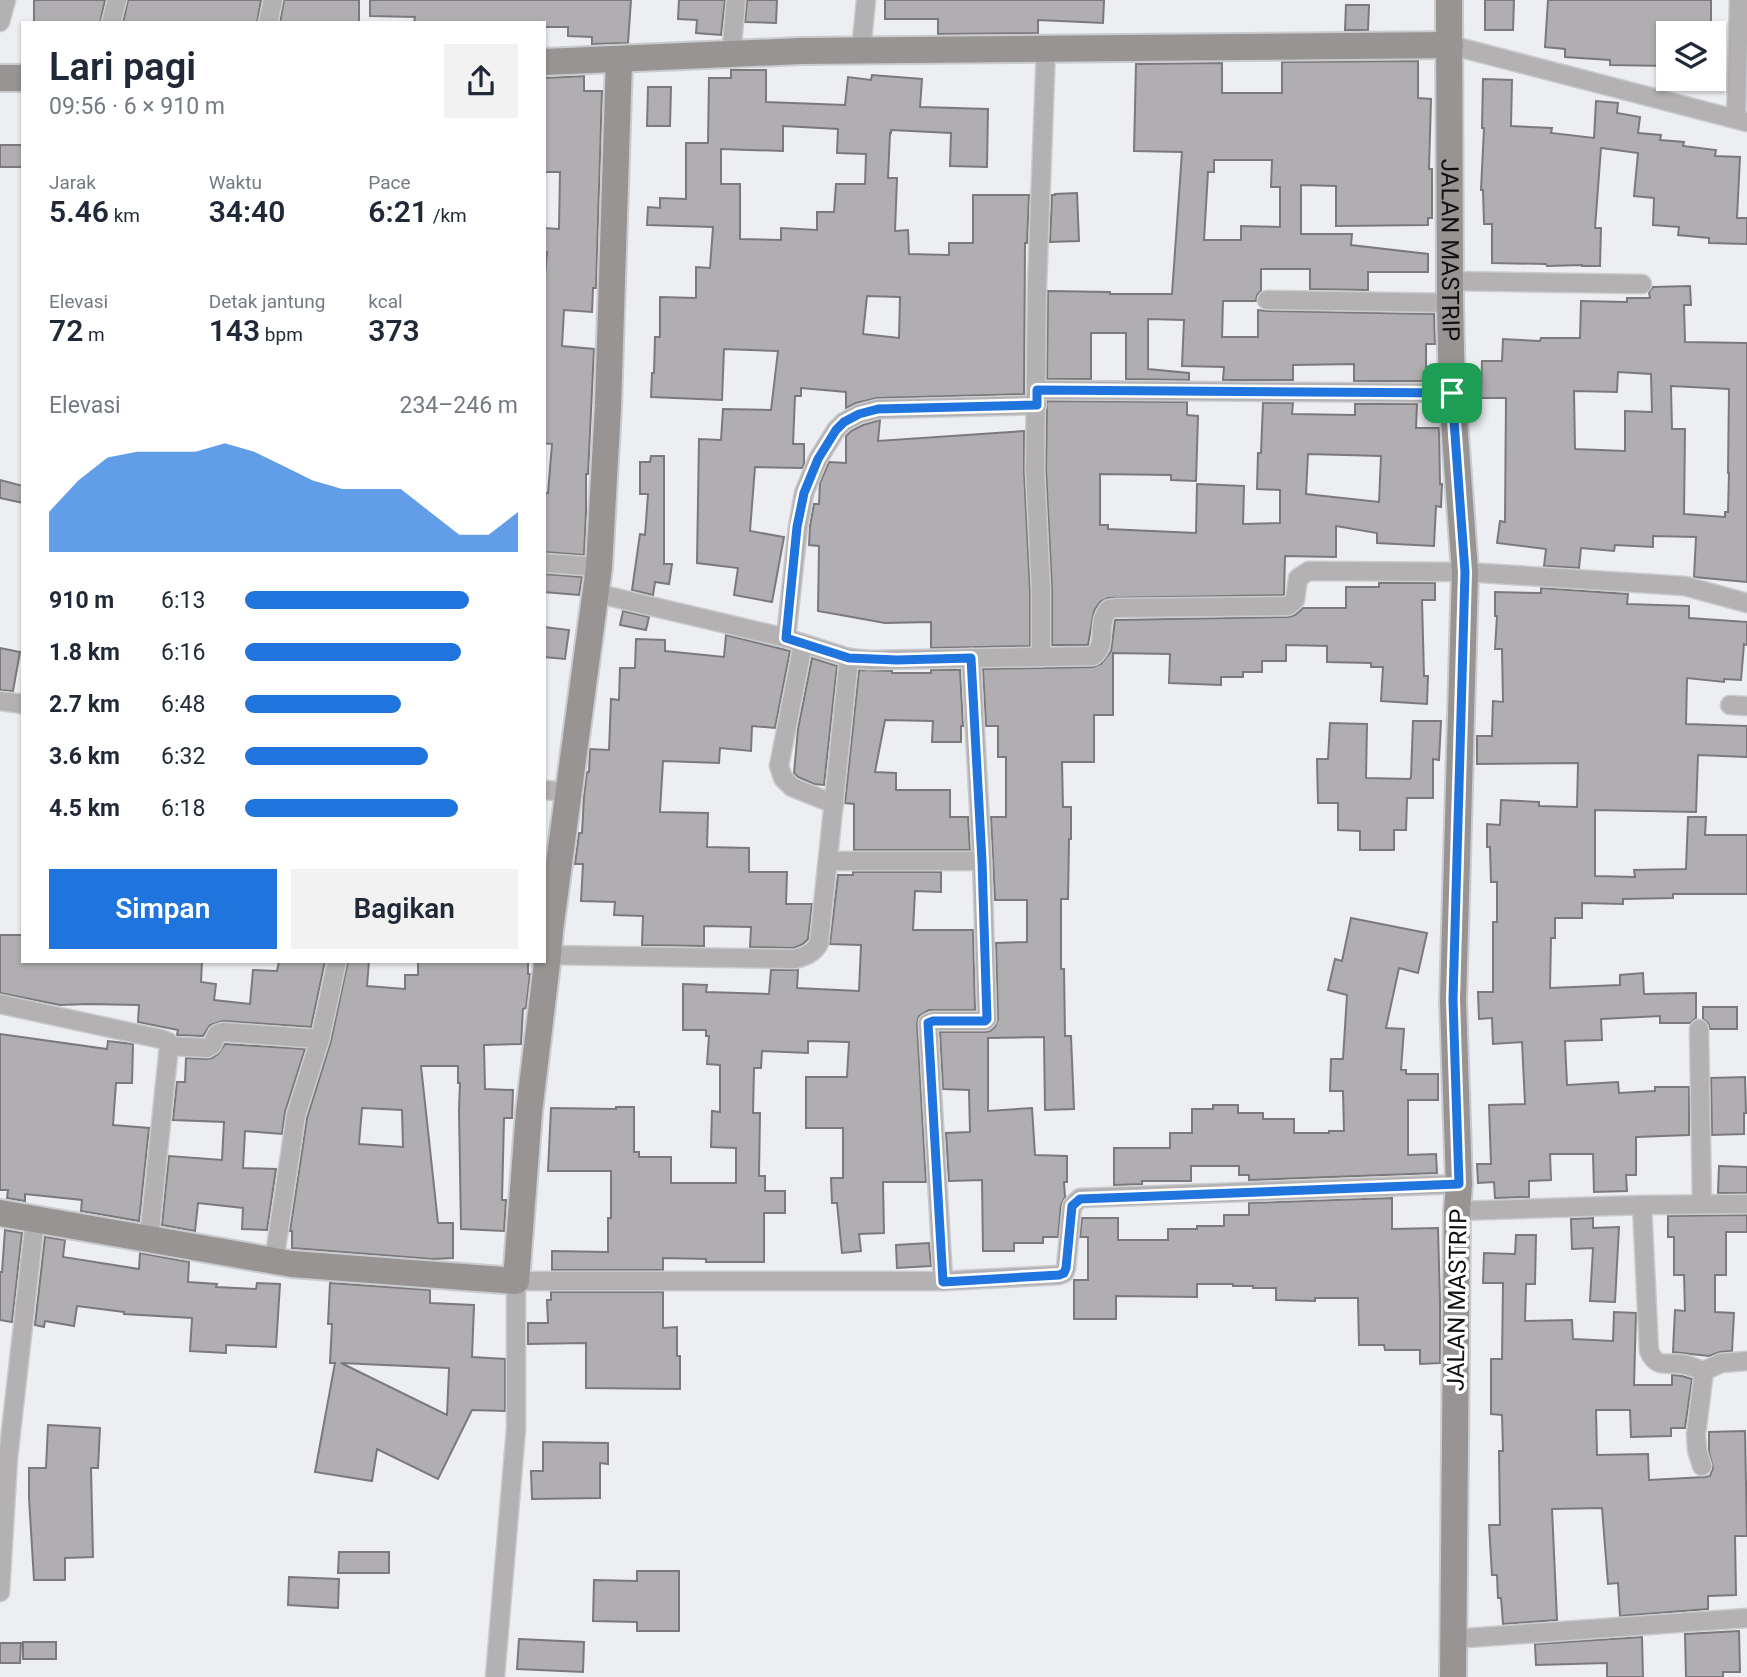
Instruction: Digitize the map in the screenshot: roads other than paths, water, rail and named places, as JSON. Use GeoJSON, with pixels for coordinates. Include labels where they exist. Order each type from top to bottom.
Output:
{"type":"FeatureCollection","features":[{"type":"Feature","properties":{"kind":"street"},"geometry":{"type":"LineString","coordinates":[[0,22],[6,0]]}},
{"type":"Feature","properties":{"kind":"street"},"geometry":{"type":"LineString","coordinates":[[112,21],[117,0]]}},
{"type":"Feature","properties":{"kind":"street"},"geometry":{"type":"LineString","coordinates":[[268,21],[273,0]]}},
{"type":"Feature","properties":{"kind":"street"},"geometry":{"type":"LineString","coordinates":[[731,55],[736,0]]}},
{"type":"Feature","properties":{"kind":"street"},"geometry":{"type":"LineString","coordinates":[[861,51],[866,0]]}},
{"type":"Feature","properties":{"kind":"street","name":"JALAN MASTRIP"},"geometry":{"type":"LineString","coordinates":[[1450,0],[1452,393],[1465,572],[1453,1000],[1459,1184],[1452,1677]]}},
{"type":"Feature","properties":{"kind":"street"},"geometry":{"type":"LineString","coordinates":[[546,62],[801,51],[1450,45],[1742,120],[1739,0]]}},
{"type":"Feature","properties":{"kind":"street"},"geometry":{"type":"LineString","coordinates":[[1041,657],[1041,590],[1035,470],[1037,285],[1046,48]]}},
{"type":"Feature","properties":{"kind":"street"},"geometry":{"type":"LineString","coordinates":[[619,60],[608,406],[599,567],[556,791],[547,938],[795,959],[804,957],[816,948],[819,943],[849,658]]}},
{"type":"Feature","properties":{"kind":"street"},"geometry":{"type":"LineString","coordinates":[[0,78],[21,78]]}},
{"type":"Feature","properties":{"kind":"street"},"geometry":{"type":"LineString","coordinates":[[1266,300],[1642,284]]}},
{"type":"Feature","properties":{"kind":"street"},"geometry":{"type":"LineString","coordinates":[[834,804],[792,787],[783,778],[779,766],[794,641],[797,527],[804,493],[818,459],[844,422],[859,414],[878,409],[1037,398],[1452,393]]}},
{"type":"Feature","properties":{"kind":"street"},"geometry":{"type":"LineString","coordinates":[[546,563],[599,567]]}},
{"type":"Feature","properties":{"kind":"street"},"geometry":{"type":"LineString","coordinates":[[595,593],[794,641],[849,658],[869,660],[1093,656],[1101,647],[1102,619],[1109,610],[1282,608],[1295,600],[1298,578],[1309,571],[1465,572],[1685,586],[1747,603]]}},
{"type":"Feature","properties":{"kind":"street"},"geometry":{"type":"LineString","coordinates":[[943,1282],[928,1023],[987,1019],[971,658]]}},
{"type":"Feature","properties":{"kind":"street"},"geometry":{"type":"LineString","coordinates":[[0,701],[21,704]]}},
{"type":"Feature","properties":{"kind":"street"},"geometry":{"type":"LineString","coordinates":[[828,861],[982,861]]}},
{"type":"Feature","properties":{"kind":"street"},"geometry":{"type":"LineString","coordinates":[[274,1261],[296,1115],[320,1039],[337,963]]}},
{"type":"Feature","properties":{"kind":"street"},"geometry":{"type":"LineString","coordinates":[[495,1677],[516,1429],[516,1281],[544,963]]}},
{"type":"Feature","properties":{"kind":"street"},"geometry":{"type":"LineString","coordinates":[[0,1004],[168,1042],[149,1239]]}},
{"type":"Feature","properties":{"kind":"street"},"geometry":{"type":"LineString","coordinates":[[1699,1029],[1702,1204]]}},
{"type":"Feature","properties":{"kind":"street"},"geometry":{"type":"LineString","coordinates":[[169,1046],[207,1048],[212,1045],[217,1034],[223,1032],[320,1039]]}},
{"type":"Feature","properties":{"kind":"street"},"geometry":{"type":"LineString","coordinates":[[0,1213],[292,1265],[516,1281],[943,1282],[1064,1273],[1072,1206],[1080,1199],[1459,1184]]}},
{"type":"Feature","properties":{"kind":"street"},"geometry":{"type":"LineString","coordinates":[[1457,1211],[1747,1204]]}},
{"type":"Feature","properties":{"kind":"street"},"geometry":{"type":"LineString","coordinates":[[1642,1205],[1649,1351],[1652,1359],[1661,1364],[1683,1364],[1704,1371],[1721,1363],[1747,1362]]}},
{"type":"Feature","properties":{"kind":"street"},"geometry":{"type":"LineString","coordinates":[[0,1592],[8,1458],[35,1220]]}},
{"type":"Feature","properties":{"kind":"street"},"geometry":{"type":"LineString","coordinates":[[1702,1466],[1696,1434],[1704,1371]]}},
{"type":"Feature","properties":{"kind":"street"},"geometry":{"type":"LineString","coordinates":[[1452,1639],[1747,1618]]}}]}
